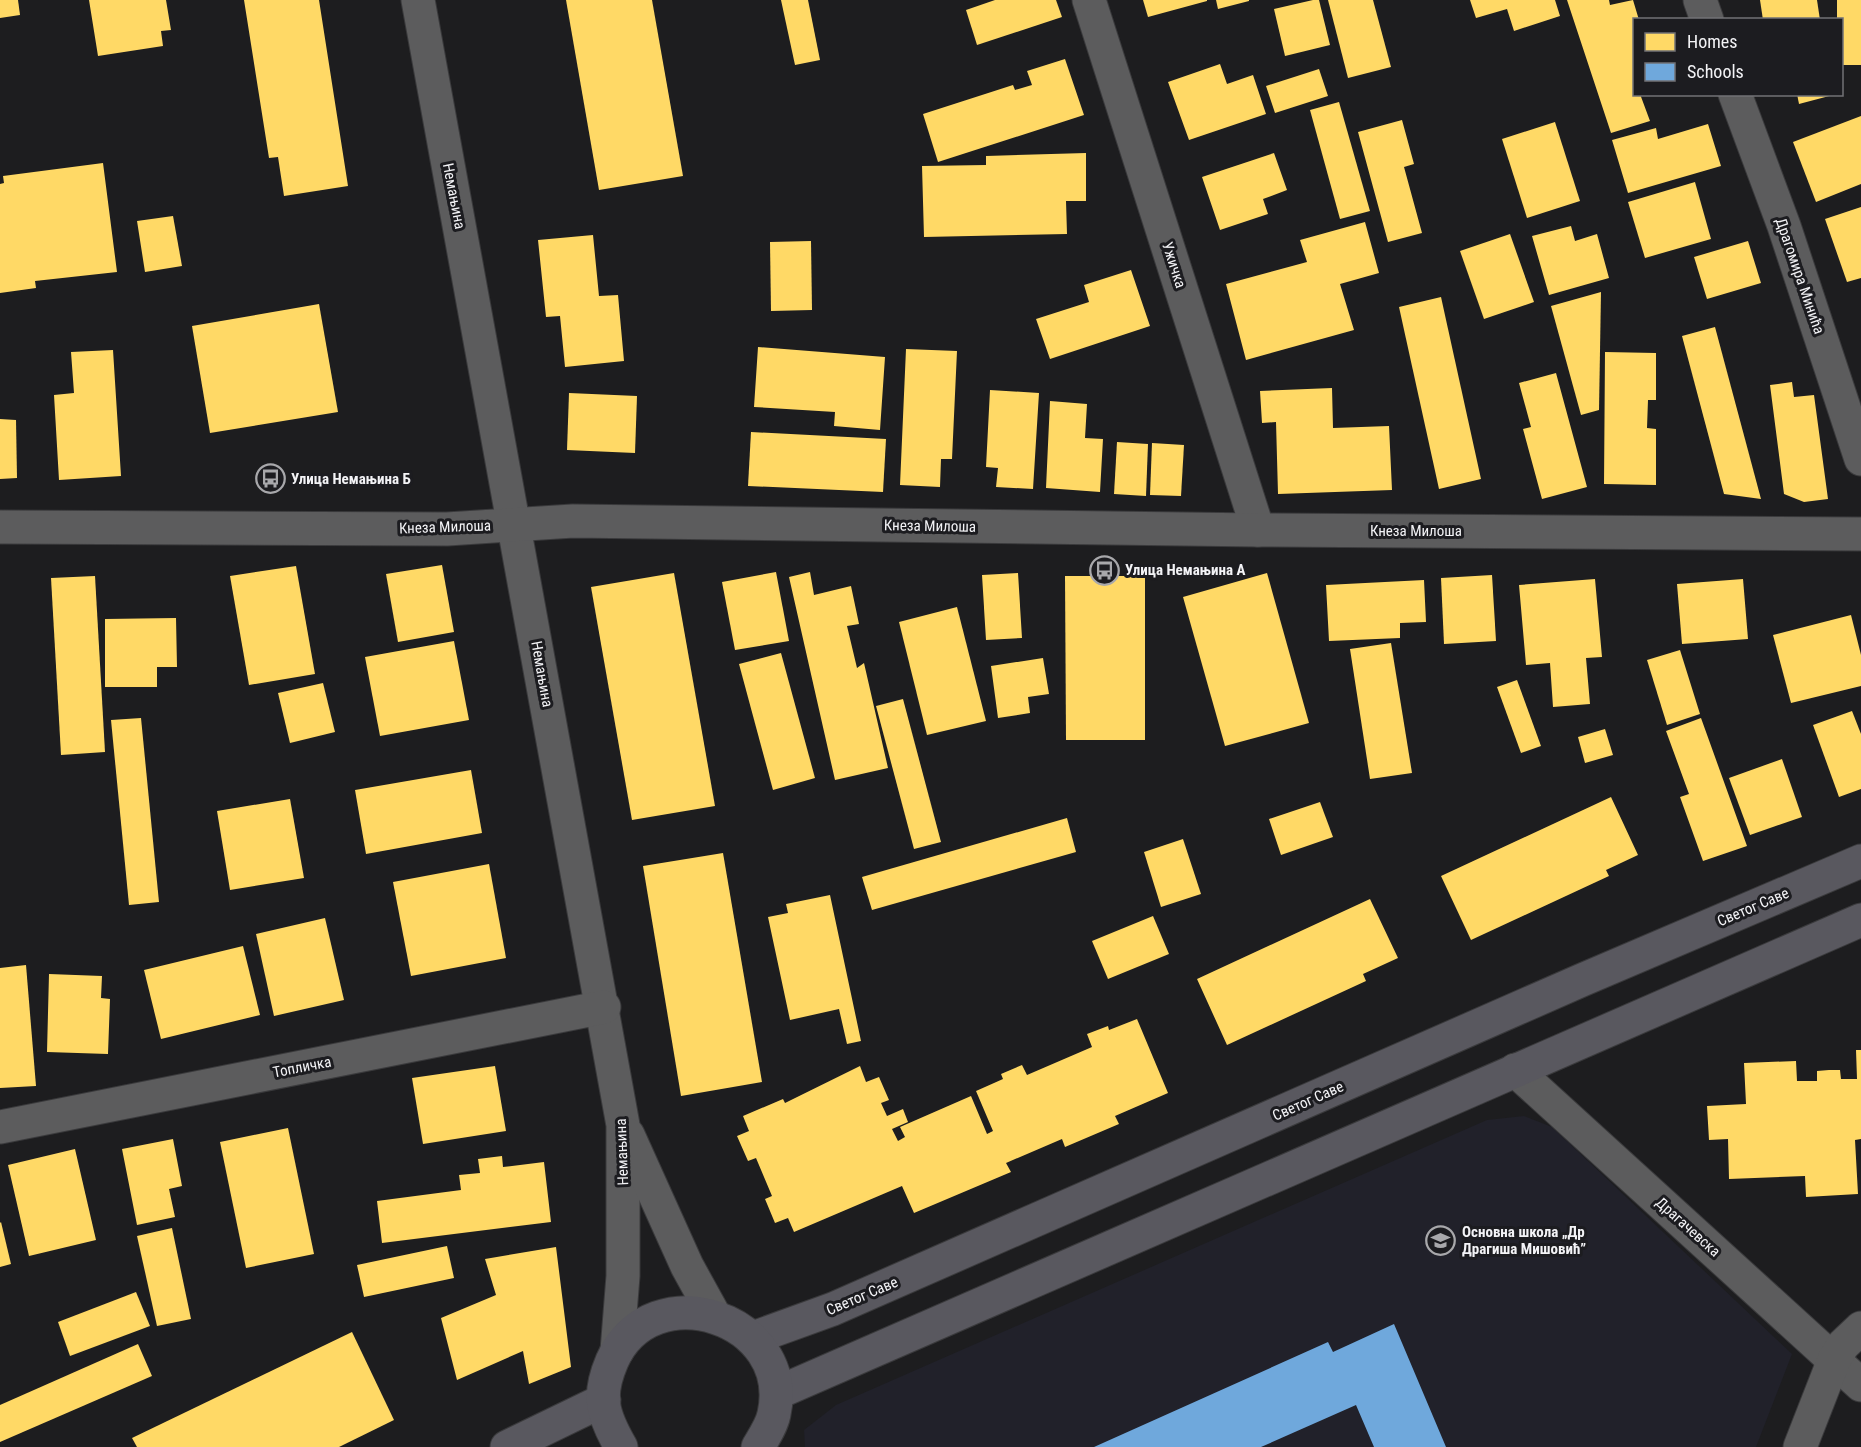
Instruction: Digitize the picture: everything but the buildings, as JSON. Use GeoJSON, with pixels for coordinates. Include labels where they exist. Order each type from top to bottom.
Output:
{"type":"FeatureCollection","features":[{"type":"Feature","properties":{"kind":"main road","name":"Светог Саве"},"geometry":{"type":"LineString","coordinates":[[753,1338],[833,1309],[1582,980],[1861,861]]}},
{"type":"Feature","properties":{"kind":"main road"},"geometry":{"type":"LineString","coordinates":[[777,1393],[1861,920]]}},
{"type":"Feature","properties":{"kind":"main road"},"geometry":{"type":"LineString","coordinates":[[621,1447],[609,1425],[602,1384],[617,1351],[635,1330],[659,1317],[687,1311],[714,1315],[736,1325],[753,1338],[768,1362],[777,1393],[774,1416],[758,1447]]}},
{"type":"Feature","properties":{"kind":"main road"},"geometry":{"type":"LineString","coordinates":[[507,1447],[604,1400]]}},
{"type":"Feature","properties":{"kind":"street","name":"Немањина"},"geometry":{"type":"LineString","coordinates":[[418,0],[604,1007],[623,1125],[623,1276],[617,1351]]}},
{"type":"Feature","properties":{"kind":"street","name":"Ужичка"},"geometry":{"type":"LineString","coordinates":[[1089,0],[1258,530]]}},
{"type":"Feature","properties":{"kind":"street"},"geometry":{"type":"LineString","coordinates":[[1700,0],[1706,18]]}},
{"type":"Feature","properties":{"kind":"street","name":"Драгомира Минића"},"geometry":{"type":"LineString","coordinates":[[1736,96],[1784,226],[1861,459]]}},
{"type":"Feature","properties":{"kind":"street","name":"Кнеза Милоша"},"geometry":{"type":"LineString","coordinates":[[0,527],[447,529],[573,521],[1258,530],[1861,534]]}},
{"type":"Feature","properties":{"kind":"street","name":"Топличка"},"geometry":{"type":"LineString","coordinates":[[0,1127],[604,1007]]}},
{"type":"Feature","properties":{"kind":"street","name":"Драгачевска"},"geometry":{"type":"LineString","coordinates":[[1515,1070],[1861,1385]]}},
{"type":"Feature","properties":{"kind":"street"},"geometry":{"type":"LineString","coordinates":[[623,1125],[687,1266],[714,1315]]}},
{"type":"Feature","properties":{"kind":"street"},"geometry":{"type":"LineString","coordinates":[[1800,1447],[1834,1360],[1843,1345],[1861,1328]]}},
{"type":"Feature","properties":{"kind":"shaded area","name":"Основна школа „Др Драгиша Мишовић”"},"geometry":{"type":"Polygon","coordinates":[[[1524,1116],[1552,1127],[1792,1354],[1756,1447],[805,1447],[804,1430],[836,1405],[1487,1120],[1524,1116]]]}},
{"type":"Feature","properties":{"kind":"place","name":"Улица Немањина Б"},"geometry":{"type":"Point","coordinates":[270,479]}},
{"type":"Feature","properties":{"kind":"place","name":"Улица Немањина А"},"geometry":{"type":"Point","coordinates":[1104,570]}},
{"type":"Feature","properties":{"kind":"place","name":"Основна школа „Др Драгиша Мишовић”"},"geometry":{"type":"Point","coordinates":[1441,1241]}}]}
